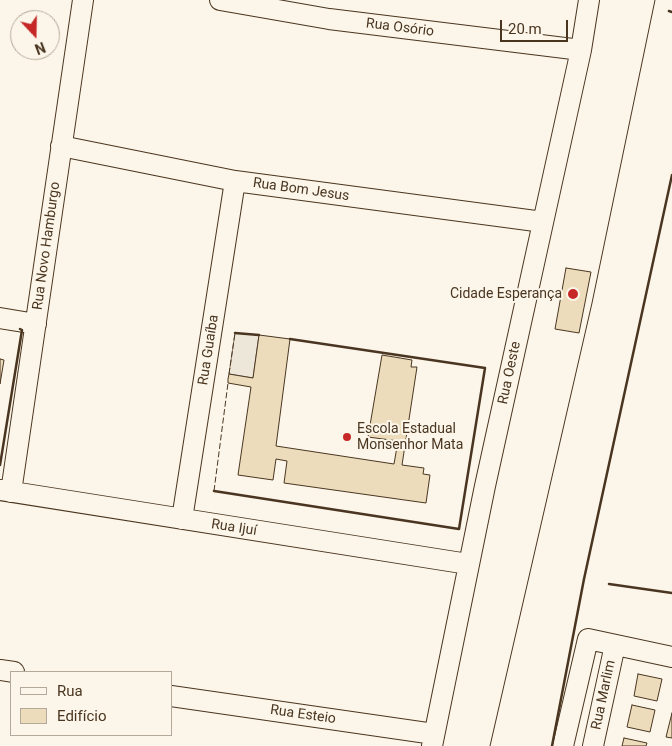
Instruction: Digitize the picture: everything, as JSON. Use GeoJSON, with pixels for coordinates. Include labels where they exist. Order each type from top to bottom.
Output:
{"type":"FeatureCollection","features":[{"type":"Feature","properties":{"kind":"street","name":"Rua Novo Hamburgo"},"geometry":{"type":"LineString","coordinates":[[6,491],[36,324],[83,0]]}},
{"type":"Feature","properties":{"kind":"street","name":"Rua Osório"},"geometry":{"type":"LineString","coordinates":[[220,0],[329,19],[581,50]]}},
{"type":"Feature","properties":{"kind":"street","name":"Rua Oeste"},"geometry":{"type":"LineString","coordinates":[[433,740],[468,564],[581,50],[589,0]]}},
{"type":"Feature","properties":{"kind":"street","name":"Rua Bom Jesus"},"geometry":{"type":"LineString","coordinates":[[61,146],[235,181],[543,222]]}},
{"type":"Feature","properties":{"kind":"street","name":"Rua Guaíba"},"geometry":{"type":"LineString","coordinates":[[182,519],[235,181]]}},
{"type":"Feature","properties":{"kind":"street"},"geometry":{"type":"LineString","coordinates":[[0,318],[36,324]]}},
{"type":"Feature","properties":{"kind":"street","name":"Rua Ijuí"},"geometry":{"type":"LineString","coordinates":[[6,491],[468,564]]}},
{"type":"Feature","properties":{"kind":"street"},"geometry":{"type":"LineString","coordinates":[[563,746],[588,639],[672,658]]}},
{"type":"Feature","properties":{"kind":"street","name":"Rua Marlim"},"geometry":{"type":"LineString","coordinates":[[593,746],[615,645]]}},
{"type":"Feature","properties":{"kind":"street","name":"Rua Esteio"},"geometry":{"type":"LineString","coordinates":[[172,696],[433,740]]}},
{"type":"Feature","properties":{"kind":"shaded area"},"geometry":{"type":"Polygon","coordinates":[[[235,333],[259,335],[253,378],[229,374],[235,333]]]}},
{"type":"Feature","properties":{"kind":"building"},"geometry":{"type":"Polygon","coordinates":[[[566,268],[591,272],[579,333],[555,329],[566,268]]]}},
{"type":"Feature","properties":{"kind":"building"},"geometry":{"type":"Polygon","coordinates":[[[259,335],[290,339],[276,446],[394,464],[398,441],[368,437],[382,355],[412,360],[411,367],[417,367],[402,465],[424,468],[423,474],[430,475],[426,503],[284,483],[287,461],[276,459],[273,480],[238,475],[251,387],[228,383],[228,379],[229,374],[253,378],[259,335]]]}},
{"type":"Feature","properties":{"kind":"building"},"geometry":{"type":"Polygon","coordinates":[[[0,359],[4,360],[0,384],[0,359]]]}},
{"type":"Feature","properties":{"kind":"building"},"geometry":{"type":"Polygon","coordinates":[[[638,674],[662,679],[657,701],[634,696],[638,674]]]}},
{"type":"Feature","properties":{"kind":"building"},"geometry":{"type":"Polygon","coordinates":[[[632,705],[655,710],[650,732],[627,727],[632,705]]]}},
{"type":"Feature","properties":{"kind":"building"},"geometry":{"type":"Polygon","coordinates":[[[672,713],[672,738],[666,737],[672,713]]]}},
{"type":"Feature","properties":{"kind":"building"},"geometry":{"type":"Polygon","coordinates":[[[624,738],[647,743],[646,746],[622,746],[624,738]]]}},
{"type":"Feature","properties":{"kind":"tram line"},"geometry":{"type":"LineString","coordinates":[[490,746],[592,303],[655,0]]}},
{"type":"Feature","properties":{"kind":"fence"},"geometry":{"type":"LineString","coordinates":[[229,374],[235,333]]}},
{"type":"Feature","properties":{"kind":"fence"},"geometry":{"type":"LineString","coordinates":[[214,491],[228,383]]}},
{"type":"Feature","properties":{"kind":"wall"},"geometry":{"type":"LineString","coordinates":[[552,746],[584,579],[672,175]]}},
{"type":"Feature","properties":{"kind":"wall"},"geometry":{"type":"LineString","coordinates":[[0,465],[22,330],[20,329]]}},
{"type":"Feature","properties":{"kind":"wall"},"geometry":{"type":"LineString","coordinates":[[235,333],[259,335]]}},
{"type":"Feature","properties":{"kind":"wall"},"geometry":{"type":"LineString","coordinates":[[214,491],[459,529],[485,368],[290,339]]}},
{"type":"Feature","properties":{"kind":"wall"},"geometry":{"type":"LineString","coordinates":[[609,584],[672,593]]}},
{"type":"Feature","properties":{"kind":"place","name":"Cidade Esperança"},"geometry":{"type":"Point","coordinates":[573,294]}},
{"type":"Feature","properties":{"kind":"place","name":"Escola Estadual Monsenhor Mata"},"geometry":{"type":"Point","coordinates":[347,437]}}]}
